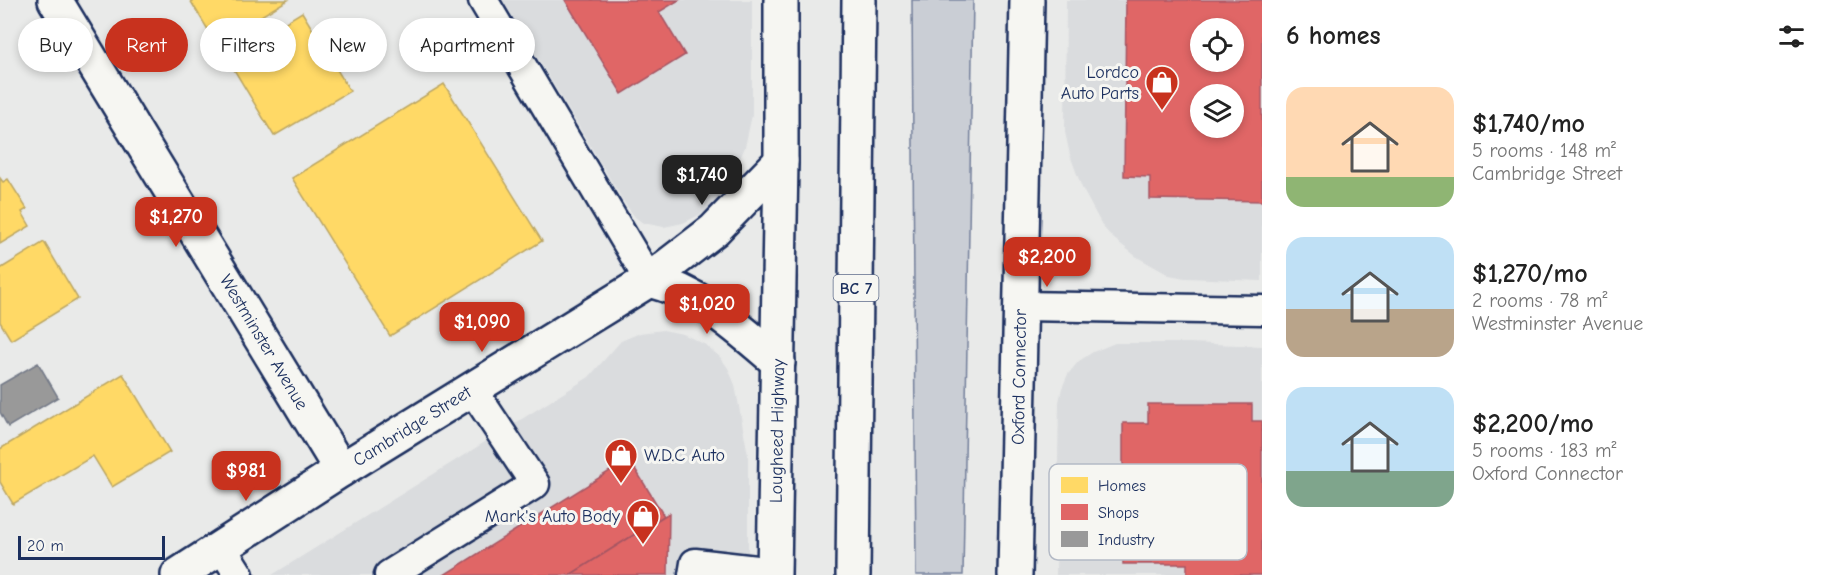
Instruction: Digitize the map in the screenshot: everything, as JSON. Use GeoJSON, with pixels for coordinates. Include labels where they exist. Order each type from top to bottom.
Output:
{"type":"FeatureCollection","features":[{"type":"Feature","properties":{"kind":"street","name":"Westminster Avenue"},"geometry":{"type":"LineString","coordinates":[[55,0],[341,470]]}},
{"type":"Feature","properties":{"kind":"street","name":"Lougheed Highway"},"geometry":{"type":"LineString","coordinates":[[774,573],[781,161],[781,0]]}},
{"type":"Feature","properties":{"kind":"street","name":"BC 7"},"geometry":{"type":"LineString","coordinates":[[853,575],[859,0]]}},
{"type":"Feature","properties":{"kind":"street","name":"Oxford Connector"},"geometry":{"type":"LineString","coordinates":[[1015,575],[1027,0]]}},
{"type":"Feature","properties":{"kind":"street","name":"Cambridge Street"},"geometry":{"type":"LineString","coordinates":[[178,575],[341,470],[649,280],[714,230],[781,161]]}},
{"type":"Feature","properties":{"kind":"street"},"geometry":{"type":"LineString","coordinates":[[649,280],[668,285],[720,313],[778,362]]}},
{"type":"Feature","properties":{"kind":"lane"},"geometry":{"type":"LineString","coordinates":[[483,0],[649,280]]}},
{"type":"Feature","properties":{"kind":"lane"},"geometry":{"type":"LineString","coordinates":[[1021,306],[1262,310]]}},
{"type":"Feature","properties":{"kind":"lane"},"geometry":{"type":"LineString","coordinates":[[389,575],[535,484],[472,389]]}},
{"type":"Feature","properties":{"kind":"lane"},"geometry":{"type":"LineString","coordinates":[[222,548],[239,575]]}},
{"type":"Feature","properties":{"kind":"lane"},"geometry":{"type":"LineString","coordinates":[[693,575],[695,563],[774,573]]}},
{"type":"Feature","properties":{"kind":"shaded area"},"geometry":{"type":"Polygon","coordinates":[[[503,0],[752,0],[752,115],[745,147],[728,187],[717,201],[703,213],[683,223],[664,227],[643,223],[635,217],[535,54],[535,18],[514,18],[503,0]]]}},
{"type":"Feature","properties":{"kind":"shaded area"},"geometry":{"type":"Polygon","coordinates":[[[912,0],[973,0],[963,575],[916,575],[912,0]]]}},
{"type":"Feature","properties":{"kind":"shaded area"},"geometry":{"type":"Polygon","coordinates":[[[1066,0],[1262,0],[1262,281],[1185,278],[1169,275],[1137,257],[1103,227],[1082,188],[1070,155],[1065,132],[1066,0]]]}},
{"type":"Feature","properties":{"kind":"shaded area"},"geometry":{"type":"Polygon","coordinates":[[[663,330],[683,334],[706,345],[720,357],[728,368],[735,385],[748,455],[748,575],[272,575],[589,377],[621,341],[640,333],[663,330]]]}},
{"type":"Feature","properties":{"kind":"shaded area"},"geometry":{"type":"Polygon","coordinates":[[[1115,343],[1262,346],[1262,575],[1056,575],[1056,560],[1247,560],[1247,464],[1058,464],[1059,402],[1062,388],[1068,374],[1079,361],[1115,343]]]}},
{"type":"Feature","properties":{"kind":"building: Homes"},"geometry":{"type":"Polygon","coordinates":[[[190,0],[288,0],[258,18],[201,18],[190,0]]]}},
{"type":"Feature","properties":{"kind":"building: Homes"},"geometry":{"type":"Polygon","coordinates":[[[302,12],[308,22],[308,72],[338,72],[350,91],[274,136],[235,72],[296,72],[296,18],[292,18],[302,12]]]}},
{"type":"Feature","properties":{"kind":"building: Homes"},"geometry":{"type":"Polygon","coordinates":[[[444,84],[542,241],[390,336],[292,178],[444,84]]]}},
{"type":"Feature","properties":{"kind":"building: Homes"},"geometry":{"type":"Polygon","coordinates":[[[0,178],[3,182],[8,179],[27,209],[22,212],[30,226],[0,244],[0,178]]]}},
{"type":"Feature","properties":{"kind":"building: Homes"},"geometry":{"type":"Polygon","coordinates":[[[44,242],[78,299],[11,340],[0,322],[0,269],[44,242]]]}},
{"type":"Feature","properties":{"kind":"building: Homes"},"geometry":{"type":"Polygon","coordinates":[[[123,374],[170,452],[112,487],[93,456],[13,504],[0,482],[0,449],[123,374]]]}},
{"type":"Feature","properties":{"kind":"building: Shops"},"geometry":{"type":"Polygon","coordinates":[[[565,0],[679,0],[659,12],[685,55],[622,94],[565,0]]]}},
{"type":"Feature","properties":{"kind":"building: Shops","name":"Lordco Auto Parts"},"geometry":{"type":"Polygon","coordinates":[[[1126,0],[1262,0],[1262,201],[1150,199],[1150,177],[1124,176],[1126,0]]]}},
{"type":"Feature","properties":{"kind":"building: Shops"},"geometry":{"type":"Polygon","coordinates":[[[1148,404],[1252,404],[1252,421],[1262,421],[1262,575],[1187,575],[1187,564],[1123,564],[1123,560],[1247,560],[1247,464],[1123,464],[1123,423],[1148,423],[1148,404]]]}},
{"type":"Feature","properties":{"kind":"building: Shops"},"geometry":{"type":"Polygon","coordinates":[[[629,459],[664,516],[570,575],[444,575],[629,459]]]}},
{"type":"Feature","properties":{"kind":"building: Shops","name":"Mark's Auto Body"},"geometry":{"type":"Polygon","coordinates":[[[669,513],[668,575],[570,575],[664,516],[669,513]]]}},
{"type":"Feature","properties":{"kind":"building: Industry"},"geometry":{"type":"Polygon","coordinates":[[[38,363],[58,397],[8,427],[0,412],[0,385],[38,363]]]}},
{"type":"Feature","properties":{"kind":"place","name":"Lordco Auto Parts"},"geometry":{"type":"Point","coordinates":[1162,111]}},
{"type":"Feature","properties":{"kind":"place","name":"W.D.C Auto"},"geometry":{"type":"Point","coordinates":[621,484]}},
{"type":"Feature","properties":{"kind":"place","name":"Mark's Auto Body"},"geometry":{"type":"Point","coordinates":[643,545]}}]}
